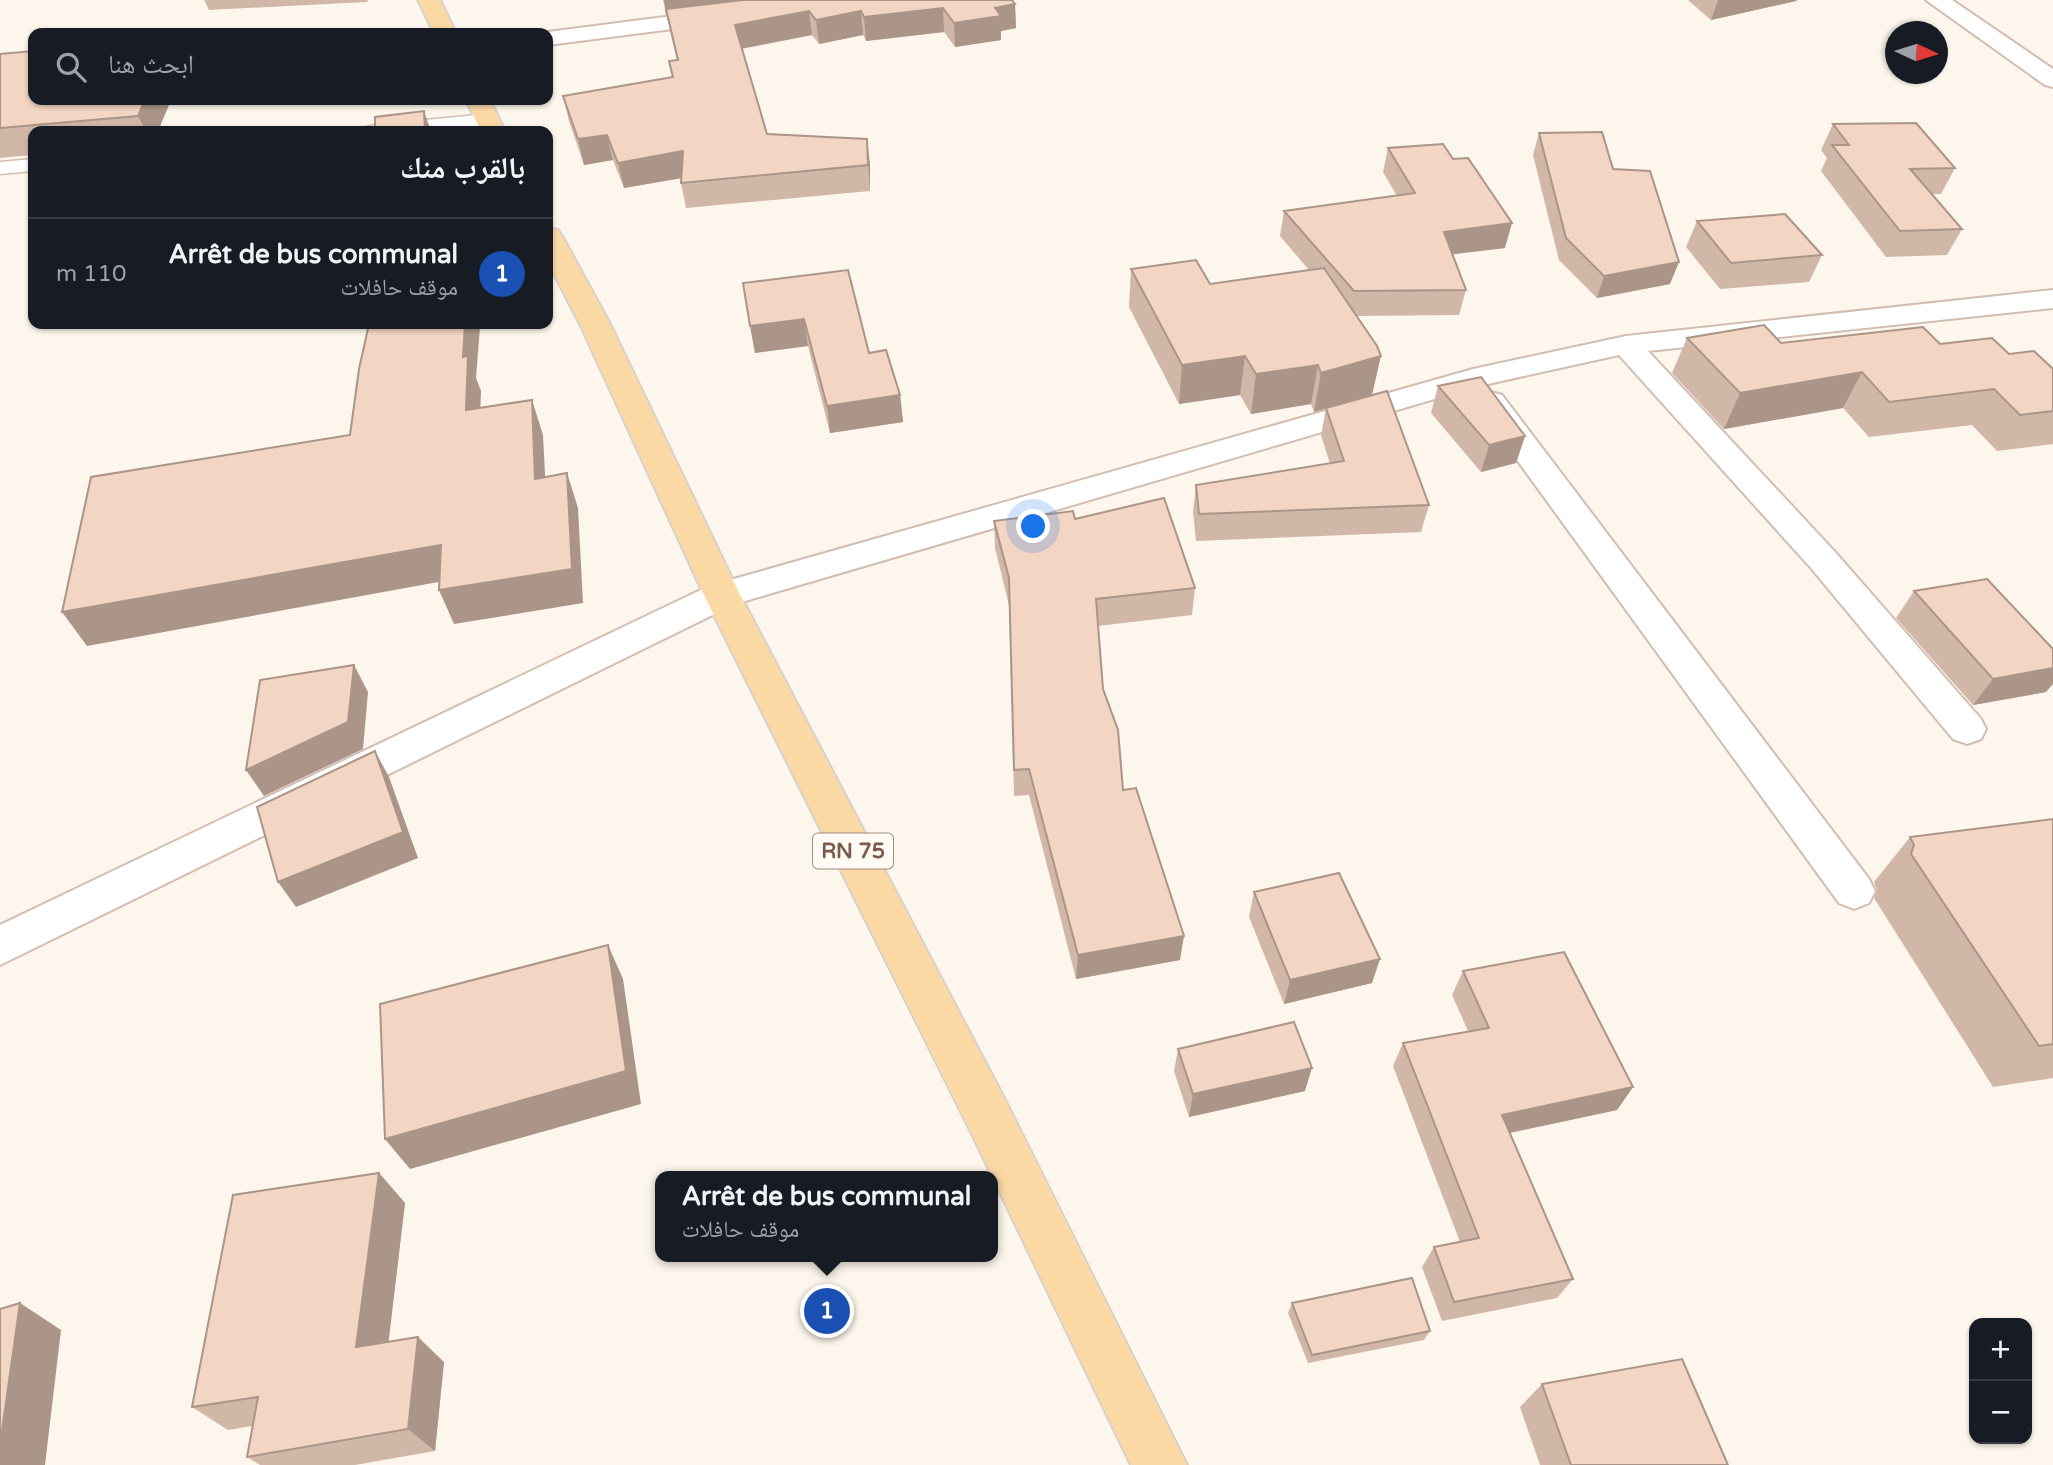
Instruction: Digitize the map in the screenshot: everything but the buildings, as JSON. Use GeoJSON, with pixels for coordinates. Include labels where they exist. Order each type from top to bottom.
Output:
{"type":"FeatureCollection","features":[{"type":"Feature","properties":{"kind":"main road"},"geometry":{"type":"LineString","coordinates":[[429,0],[443,28]]}},
{"type":"Feature","properties":{"kind":"main road","name":"RN 75"},"geometry":{"type":"LineString","coordinates":[[553,245],[595,324],[722,595],[992,1124],[1160,1465]]}},
{"type":"Feature","properties":{"kind":"street"},"geometry":{"type":"LineString","coordinates":[[1937,0],[2053,80]]}},
{"type":"Feature","properties":{"kind":"street"},"geometry":{"type":"LineString","coordinates":[[553,37],[741,15]]}},
{"type":"Feature","properties":{"kind":"street"},"geometry":{"type":"LineString","coordinates":[[0,946],[722,595],[1473,377],[1626,345],[2053,299]]}},
{"type":"Feature","properties":{"kind":"street"},"geometry":{"type":"LineString","coordinates":[[1626,345],[1823,560],[1967,729]]}},
{"type":"Feature","properties":{"kind":"street"},"geometry":{"type":"LineString","coordinates":[[1473,377],[1854,891]]}},
{"type":"Feature","properties":{"kind":"lane"},"geometry":{"type":"LineString","coordinates":[[414,126],[486,117]]}},
{"type":"Feature","properties":{"kind":"lane"},"geometry":{"type":"LineString","coordinates":[[0,168],[28,165]]}},
{"type":"Feature","properties":{"kind":"place","name":"Arrêt de bus communal"},"geometry":{"type":"Point","coordinates":[827,1311]}}]}
